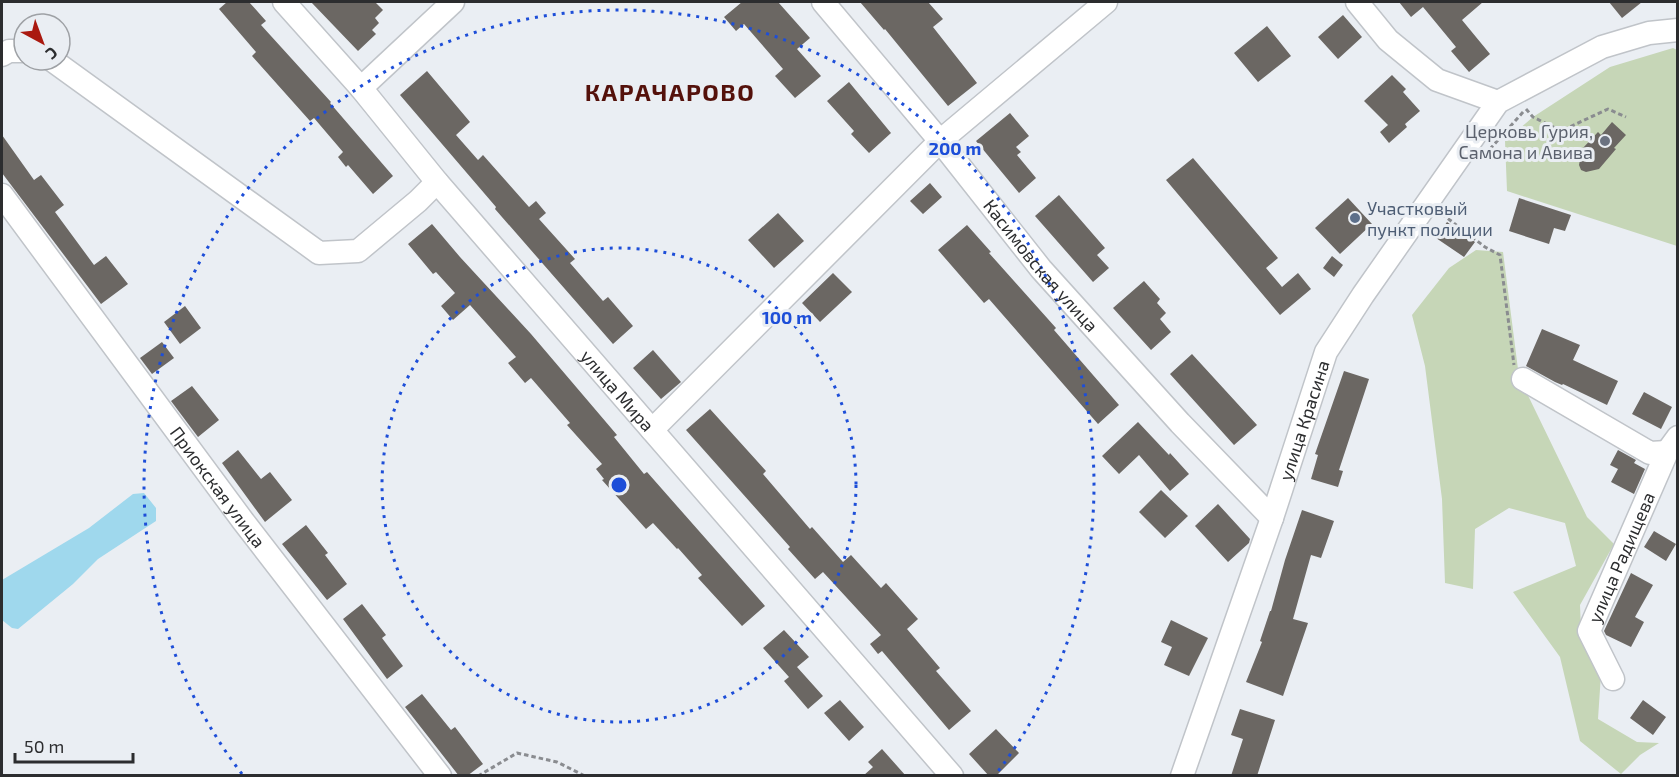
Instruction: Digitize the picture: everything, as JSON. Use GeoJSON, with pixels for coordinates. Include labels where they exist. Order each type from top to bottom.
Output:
{"type":"FeatureCollection","features":[{"type":"Feature","properties":{"kind":"street","name":"улица Мира"},"geometry":{"type":"LineString","coordinates":[[284,2],[361,88],[437,182],[952,776]]}},
{"type":"Feature","properties":{"kind":"street"},"geometry":{"type":"LineString","coordinates":[[361,88],[453,2]]}},
{"type":"Feature","properties":{"kind":"street","name":"Касимовская улица"},"geometry":{"type":"LineString","coordinates":[[823,2],[940,141],[1041,269],[1180,423],[1272,518]]}},
{"type":"Feature","properties":{"kind":"street"},"geometry":{"type":"LineString","coordinates":[[652,430],[940,141],[1106,2]]}},
{"type":"Feature","properties":{"kind":"street"},"geometry":{"type":"LineString","coordinates":[[1357,2],[1388,40],[1437,80],[1498,102],[1602,47],[1649,33],[1677,30]]}},
{"type":"Feature","properties":{"kind":"street"},"geometry":{"type":"LineString","coordinates":[[69,72],[319,253],[358,251],[418,201],[437,182]]}},
{"type":"Feature","properties":{"kind":"street","name":"улица Красина"},"geometry":{"type":"LineString","coordinates":[[1182,776],[1272,518],[1326,352],[1498,102]]}},
{"type":"Feature","properties":{"kind":"street","name":"Приокская улица"},"geometry":{"type":"LineString","coordinates":[[2,195],[243,521],[440,776]]}},
{"type":"Feature","properties":{"kind":"street"},"geometry":{"type":"LineString","coordinates":[[1523,379],[1650,453],[1672,445]]}},
{"type":"Feature","properties":{"kind":"street","name":"улица Радищева"},"geometry":{"type":"LineString","coordinates":[[1613,679],[1589,631],[1672,445]]}},
{"type":"Feature","properties":{"kind":"path"},"geometry":{"type":"LineString","coordinates":[[1483,157],[1513,121],[1534,103]]}},
{"type":"Feature","properties":{"kind":"path"},"geometry":{"type":"LineString","coordinates":[[1526,109],[1533,117],[1561,131],[1608,109],[1626,117]]}},
{"type":"Feature","properties":{"kind":"path"},"geometry":{"type":"LineString","coordinates":[[1439,212],[1485,247],[1500,255],[1515,372],[1523,379]]}},
{"type":"Feature","properties":{"kind":"path"},"geometry":{"type":"LineString","coordinates":[[478,776],[517,753],[557,762],[585,776]]}},
{"type":"Feature","properties":{"kind":"green space"},"geometry":{"type":"Polygon","coordinates":[[[1673,48],[1677,50],[1677,246],[1507,191],[1505,141],[1533,117],[1610,67],[1673,48]]]}},
{"type":"Feature","properties":{"kind":"green space"},"geometry":{"type":"Polygon","coordinates":[[[1476,250],[1503,252],[1519,377],[1587,517],[1614,544],[1580,605],[1581,630],[1601,674],[1598,719],[1637,742],[1659,743],[1640,755],[1621,774],[1580,741],[1560,657],[1513,592],[1576,566],[1565,523],[1509,508],[1475,529],[1473,589],[1445,583],[1442,499],[1425,366],[1412,315],[1449,268],[1476,250]]]}},
{"type":"Feature","properties":{"kind":"water"},"geometry":{"type":"Polygon","coordinates":[[[144,493],[156,508],[156,521],[98,559],[73,584],[18,629],[12,628],[2,620],[2,580],[89,528],[133,494],[144,493]]]}},
{"type":"Feature","properties":{"kind":"building"},"geometry":{"type":"Polygon","coordinates":[[[227,2],[249,2],[266,21],[261,25],[331,102],[393,176],[373,194],[338,157],[343,152],[314,118],[310,121],[252,56],[256,52],[219,9],[227,2]]]}},
{"type":"Feature","properties":{"kind":"building"},"geometry":{"type":"Polygon","coordinates":[[[311,2],[375,2],[383,10],[375,18],[379,23],[372,30],[376,34],[358,51],[311,2]]]}},
{"type":"Feature","properties":{"kind":"building"},"geometry":{"type":"Polygon","coordinates":[[[742,2],[778,2],[810,38],[797,49],[821,76],[795,98],[775,76],[783,69],[744,24],[736,31],[724,17],[742,2]]]}},
{"type":"Feature","properties":{"kind":"building"},"geometry":{"type":"Polygon","coordinates":[[[860,2],[928,2],[943,19],[933,27],[977,83],[948,106],[860,2]]]}},
{"type":"Feature","properties":{"kind":"building"},"geometry":{"type":"Polygon","coordinates":[[[1399,2],[1483,2],[1462,20],[1490,54],[1469,72],[1451,51],[1456,47],[1423,7],[1411,17],[1399,2]]]}},
{"type":"Feature","properties":{"kind":"building"},"geometry":{"type":"Polygon","coordinates":[[[1609,2],[1642,2],[1622,18],[1609,2]]]}},
{"type":"Feature","properties":{"kind":"building"},"geometry":{"type":"Polygon","coordinates":[[[1343,15],[1362,37],[1338,59],[1318,37],[1343,15]]]}},
{"type":"Feature","properties":{"kind":"building"},"geometry":{"type":"Polygon","coordinates":[[[1267,26],[1291,56],[1258,82],[1234,53],[1267,26]]]}},
{"type":"Feature","properties":{"kind":"building"},"geometry":{"type":"Polygon","coordinates":[[[427,71],[470,122],[456,135],[478,160],[483,155],[529,207],[536,201],[546,213],[539,219],[575,259],[570,263],[603,301],[608,297],[633,326],[613,344],[495,209],[496,207],[400,95],[427,71]]]}},
{"type":"Feature","properties":{"kind":"building"},"geometry":{"type":"Polygon","coordinates":[[[1392,75],[1406,89],[1403,92],[1420,111],[1389,143],[1380,132],[1388,125],[1364,101],[1392,75]]]}},
{"type":"Feature","properties":{"kind":"building"},"geometry":{"type":"Polygon","coordinates":[[[849,82],[891,133],[869,153],[851,134],[854,131],[827,101],[849,82]]]}},
{"type":"Feature","properties":{"kind":"building"},"geometry":{"type":"Polygon","coordinates":[[[1010,113],[1029,136],[1016,147],[1021,152],[1017,155],[1036,178],[1019,193],[976,141],[1010,113]]]}},
{"type":"Feature","properties":{"kind":"building","name":"Церковь Гурия, Самона и Авива"},"geometry":{"type":"Polygon","coordinates":[[[1612,122],[1626,135],[1599,169],[1586,172],[1581,170],[1579,165],[1582,149],[1598,132],[1601,135],[1612,122]]]}},
{"type":"Feature","properties":{"kind":"building"},"geometry":{"type":"Polygon","coordinates":[[[2,135],[34,180],[41,175],[64,205],[55,212],[94,265],[106,256],[128,284],[101,304],[2,173],[2,135]]]}},
{"type":"Feature","properties":{"kind":"building"},"geometry":{"type":"Polygon","coordinates":[[[1193,158],[1278,258],[1266,268],[1282,287],[1298,273],[1311,289],[1280,315],[1166,180],[1193,158]]]}},
{"type":"Feature","properties":{"kind":"building"},"geometry":{"type":"Polygon","coordinates":[[[930,183],[942,197],[923,214],[910,201],[930,183]]]}},
{"type":"Feature","properties":{"kind":"building"},"geometry":{"type":"Polygon","coordinates":[[[1059,195],[1105,248],[1097,255],[1109,268],[1093,282],[1035,216],[1059,195]]]}},
{"type":"Feature","properties":{"kind":"building"},"geometry":{"type":"Polygon","coordinates":[[[1348,198],[1372,224],[1340,254],[1315,228],[1348,198]]]}},
{"type":"Feature","properties":{"kind":"building"},"geometry":{"type":"Polygon","coordinates":[[[1519,198],[1571,215],[1565,231],[1554,228],[1549,244],[1509,231],[1519,198]]]}},
{"type":"Feature","properties":{"kind":"building"},"geometry":{"type":"Polygon","coordinates":[[[778,213],[804,241],[774,268],[748,240],[778,213]]]}},
{"type":"Feature","properties":{"kind":"building"},"geometry":{"type":"Polygon","coordinates":[[[1447,222],[1475,242],[1464,257],[1436,238],[1447,222]]]}},
{"type":"Feature","properties":{"kind":"building"},"geometry":{"type":"Polygon","coordinates":[[[432,224],[531,334],[617,435],[614,437],[644,474],[647,472],[765,606],[742,626],[698,578],[702,575],[678,548],[653,523],[646,529],[602,480],[604,479],[596,469],[602,464],[567,425],[570,423],[531,378],[525,383],[508,363],[516,357],[470,305],[453,320],[441,306],[455,293],[436,272],[433,274],[408,244],[432,224]]]}},
{"type":"Feature","properties":{"kind":"building"},"geometry":{"type":"Polygon","coordinates":[[[967,225],[1119,405],[1098,424],[989,299],[984,303],[938,250],[967,225]]]}},
{"type":"Feature","properties":{"kind":"building"},"geometry":{"type":"Polygon","coordinates":[[[1332,256],[1343,265],[1334,277],[1323,268],[1332,256]]]}},
{"type":"Feature","properties":{"kind":"building"},"geometry":{"type":"Polygon","coordinates":[[[833,273],[852,292],[820,322],[802,303],[833,273]]]}},
{"type":"Feature","properties":{"kind":"building"},"geometry":{"type":"Polygon","coordinates":[[[1144,281],[1160,299],[1157,303],[1166,313],[1160,319],[1171,332],[1151,350],[1113,308],[1144,281]]]}},
{"type":"Feature","properties":{"kind":"building"},"geometry":{"type":"Polygon","coordinates":[[[185,306],[201,328],[180,344],[164,322],[185,306]]]}},
{"type":"Feature","properties":{"kind":"building"},"geometry":{"type":"Polygon","coordinates":[[[1542,329],[1580,345],[1573,360],[1618,381],[1607,405],[1555,382],[1526,366],[1542,329]]]}},
{"type":"Feature","properties":{"kind":"building"},"geometry":{"type":"Polygon","coordinates":[[[162,342],[174,358],[152,374],[140,358],[162,342]]]}},
{"type":"Feature","properties":{"kind":"building"},"geometry":{"type":"Polygon","coordinates":[[[653,350],[681,382],[661,399],[633,368],[653,350]]]}},
{"type":"Feature","properties":{"kind":"building"},"geometry":{"type":"Polygon","coordinates":[[[1192,354],[1257,425],[1234,445],[1170,374],[1192,354]]]}},
{"type":"Feature","properties":{"kind":"building"},"geometry":{"type":"Polygon","coordinates":[[[1344,371],[1369,379],[1339,470],[1343,471],[1338,487],[1311,479],[1318,455],[1315,454],[1344,371]]]}},
{"type":"Feature","properties":{"kind":"building"},"geometry":{"type":"Polygon","coordinates":[[[192,386],[219,420],[198,437],[171,401],[192,386]]]}},
{"type":"Feature","properties":{"kind":"building"},"geometry":{"type":"Polygon","coordinates":[[[1644,392],[1672,407],[1661,429],[1632,414],[1644,392]]]}},
{"type":"Feature","properties":{"kind":"building"},"geometry":{"type":"Polygon","coordinates":[[[710,409],[766,471],[763,474],[810,529],[812,527],[843,562],[851,555],[881,588],[886,583],[918,619],[907,629],[940,668],[936,671],[971,711],[949,730],[882,651],[878,654],[870,644],[881,635],[823,572],[815,579],[788,549],[790,547],[686,430],[710,409]]]}},
{"type":"Feature","properties":{"kind":"building"},"geometry":{"type":"Polygon","coordinates":[[[1138,422],[1189,474],[1170,491],[1139,455],[1119,474],[1102,456],[1138,422]]]}},
{"type":"Feature","properties":{"kind":"building"},"geometry":{"type":"Polygon","coordinates":[[[238,450],[261,479],[270,472],[292,500],[265,522],[222,463],[238,450]]]}},
{"type":"Feature","properties":{"kind":"building"},"geometry":{"type":"Polygon","coordinates":[[[1618,450],[1636,460],[1634,463],[1645,469],[1634,494],[1611,482],[1618,469],[1610,465],[1618,450]]]}},
{"type":"Feature","properties":{"kind":"building"},"geometry":{"type":"Polygon","coordinates":[[[1161,490],[1188,516],[1165,538],[1139,512],[1161,490]]]}},
{"type":"Feature","properties":{"kind":"building"},"geometry":{"type":"Polygon","coordinates":[[[1218,504],[1250,539],[1249,543],[1228,562],[1195,526],[1218,504]]]}},
{"type":"Feature","properties":{"kind":"building"},"geometry":{"type":"Polygon","coordinates":[[[1302,510],[1334,521],[1321,558],[1311,555],[1293,619],[1308,623],[1283,696],[1246,682],[1262,642],[1260,641],[1302,510]]]}},
{"type":"Feature","properties":{"kind":"building"},"geometry":{"type":"Polygon","coordinates":[[[306,525],[328,553],[325,555],[347,584],[327,600],[282,544],[306,525]]]}},
{"type":"Feature","properties":{"kind":"building"},"geometry":{"type":"Polygon","coordinates":[[[1654,531],[1676,544],[1666,561],[1644,547],[1654,531]]]}},
{"type":"Feature","properties":{"kind":"building"},"geometry":{"type":"Polygon","coordinates":[[[1631,573],[1653,585],[1635,617],[1644,622],[1631,647],[1606,635],[1604,631],[1631,573]]]}},
{"type":"Feature","properties":{"kind":"building"},"geometry":{"type":"Polygon","coordinates":[[[362,604],[386,635],[382,638],[403,666],[387,679],[343,619],[362,604]]]}},
{"type":"Feature","properties":{"kind":"building"},"geometry":{"type":"Polygon","coordinates":[[[1171,620],[1208,638],[1189,676],[1164,665],[1172,647],[1161,642],[1171,620]]]}},
{"type":"Feature","properties":{"kind":"building"},"geometry":{"type":"Polygon","coordinates":[[[784,630],[809,657],[797,667],[823,696],[808,709],[784,681],[789,677],[763,648],[784,630]]]}},
{"type":"Feature","properties":{"kind":"building"},"geometry":{"type":"Polygon","coordinates":[[[422,694],[451,730],[455,727],[483,764],[467,776],[459,776],[405,707],[422,694]]]}},
{"type":"Feature","properties":{"kind":"building"},"geometry":{"type":"Polygon","coordinates":[[[840,700],[864,727],[849,741],[824,713],[840,700]]]}},
{"type":"Feature","properties":{"kind":"building"},"geometry":{"type":"Polygon","coordinates":[[[1643,700],[1666,717],[1653,735],[1630,718],[1643,700]]]}},
{"type":"Feature","properties":{"kind":"building"},"geometry":{"type":"Polygon","coordinates":[[[1240,709],[1275,720],[1257,776],[1231,776],[1243,739],[1231,735],[1240,709]]]}},
{"type":"Feature","properties":{"kind":"building"},"geometry":{"type":"Polygon","coordinates":[[[996,729],[1019,753],[996,776],[989,776],[969,754],[996,729]]]}},
{"type":"Feature","properties":{"kind":"building"},"geometry":{"type":"Polygon","coordinates":[[[882,749],[906,776],[863,776],[873,767],[868,762],[882,749]]]}},
{"type":"Feature","properties":{"kind":"place","name":"Церковь Гурия, Самона и Авива"},"geometry":{"type":"Point","coordinates":[1605,141]}},
{"type":"Feature","properties":{"kind":"place","name":"Участковый пункт полиции"},"geometry":{"type":"Point","coordinates":[1355,218]}},
{"type":"Feature","properties":{"kind":"district","name":"КАРАЧАРОВО"},"geometry":{"type":"Point","coordinates":[670,91]}}]}
